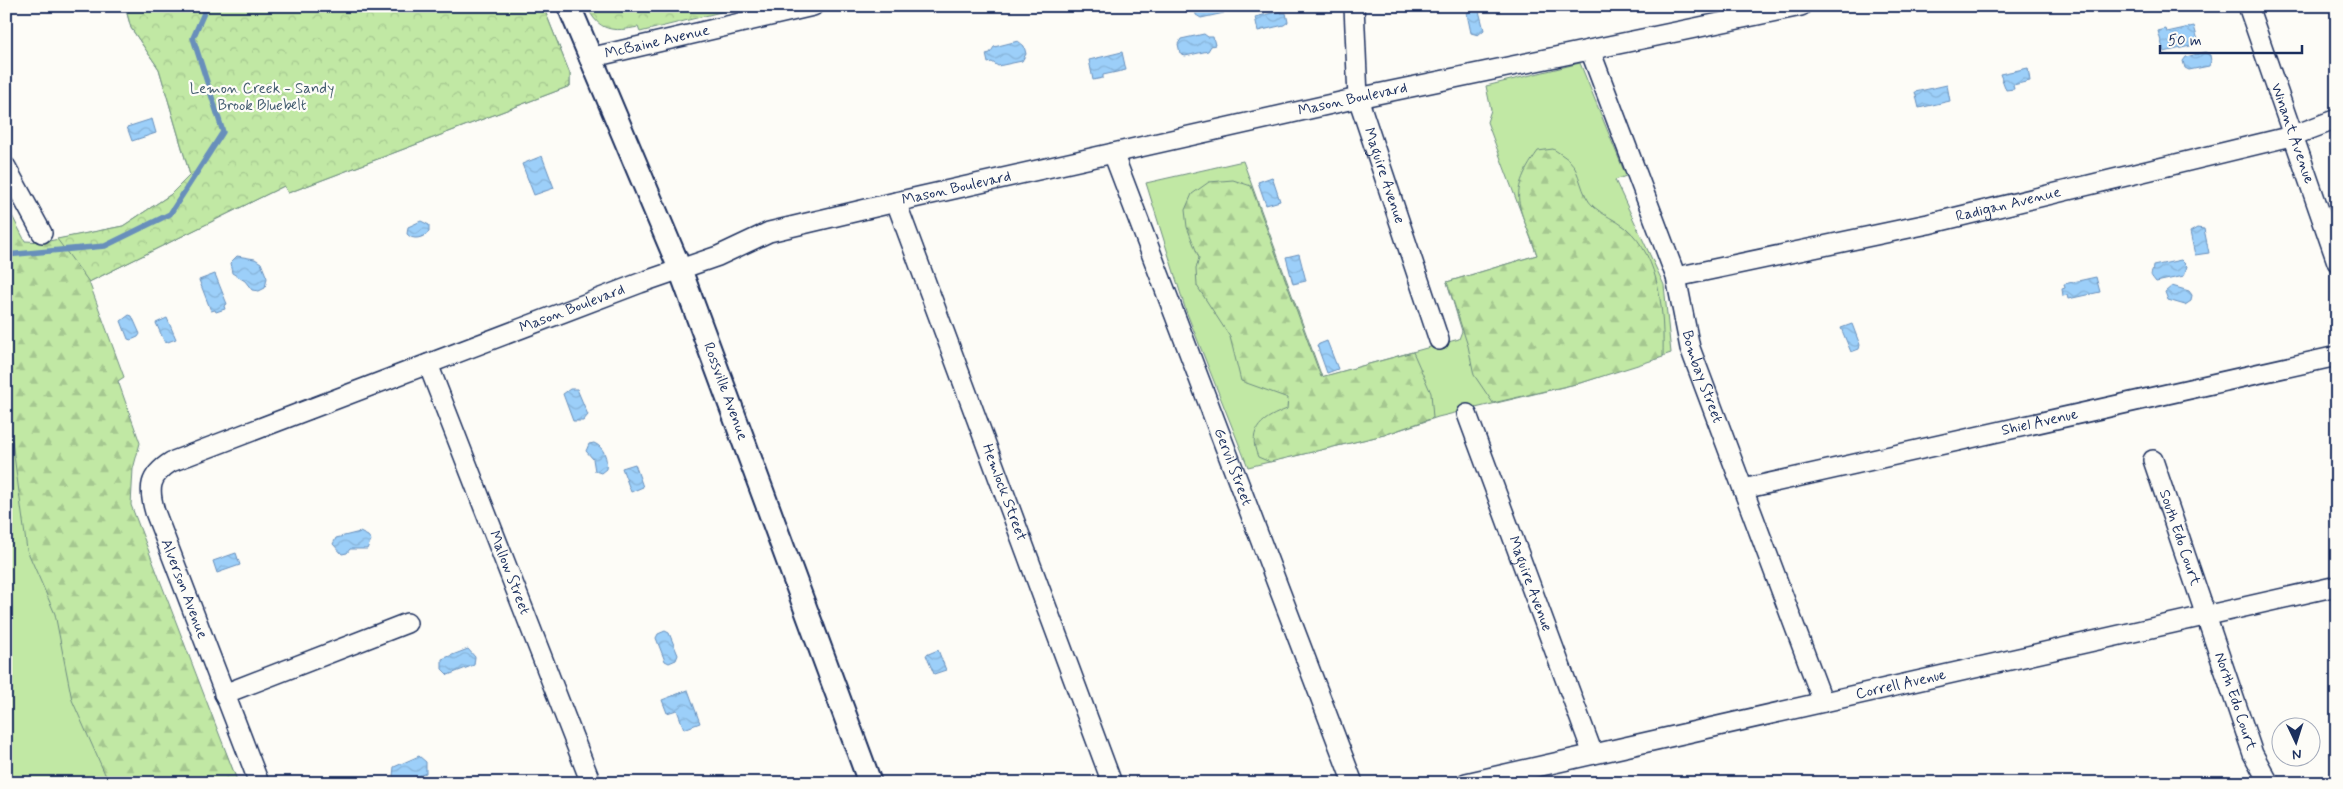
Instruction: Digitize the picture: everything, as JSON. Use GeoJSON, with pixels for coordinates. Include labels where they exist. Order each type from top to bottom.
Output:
{"type":"FeatureCollection","features":[{"type":"Feature","properties":{"kind":"street","name":"Rossville Avenue"},"geometry":{"type":"LineString","coordinates":[[569,6],[589,58],[680,269],[870,783]]}},
{"type":"Feature","properties":{"kind":"street","name":"McBaine Avenue"},"geometry":{"type":"LineString","coordinates":[[589,58],[812,6]]}},
{"type":"Feature","properties":{"kind":"street","name":"Maguire Avenue"},"geometry":{"type":"LineString","coordinates":[[1354,6],[1358,98],[1439,340]]}},
{"type":"Feature","properties":{"kind":"street","name":"Mason Boulevard"},"geometry":{"type":"LineString","coordinates":[[151,482],[159,470],[171,462],[718,256],[769,232],[1358,98],[1801,6]]}},
{"type":"Feature","properties":{"kind":"street","name":"Winant Avenue"},"geometry":{"type":"LineString","coordinates":[[2248,6],[2337,262]]}},
{"type":"Feature","properties":{"kind":"street","name":"Bombay Street"},"geometry":{"type":"LineString","coordinates":[[1590,50],[1676,277],[1690,348],[1823,702]]}},
{"type":"Feature","properties":{"kind":"street","name":"Radigan Avenue"},"geometry":{"type":"LineString","coordinates":[[1676,277],[1928,224],[2292,136],[2337,119]]}},
{"type":"Feature","properties":{"kind":"street","name":"Gervil Street"},"geometry":{"type":"LineString","coordinates":[[1112,153],[1353,783]]}},
{"type":"Feature","properties":{"kind":"street"},"geometry":{"type":"LineString","coordinates":[[6,167],[42,234]]}},
{"type":"Feature","properties":{"kind":"street","name":"Hemlock Street"},"geometry":{"type":"LineString","coordinates":[[896,202],[1112,783]]}},
{"type":"Feature","properties":{"kind":"street","name":"Shiel Avenue"},"geometry":{"type":"LineString","coordinates":[[1743,489],[2337,356]]}},
{"type":"Feature","properties":{"kind":"street","name":"Mallow Street"},"geometry":{"type":"LineString","coordinates":[[428,364],[591,783]]}},
{"type":"Feature","properties":{"kind":"street","name":"Maguire Avenue"},"geometry":{"type":"LineString","coordinates":[[1467,414],[1593,754]]}},
{"type":"Feature","properties":{"kind":"street","name":"South Edo Court"},"geometry":{"type":"LineString","coordinates":[[2153,460],[2207,616]]}},
{"type":"Feature","properties":{"kind":"street","name":"Alverson Avenue"},"geometry":{"type":"LineString","coordinates":[[151,482],[151,497],[155,512],[259,783]]}},
{"type":"Feature","properties":{"kind":"street","name":"Correll Avenue"},"geometry":{"type":"LineString","coordinates":[[1466,783],[2337,586]]}},
{"type":"Feature","properties":{"kind":"street","name":"North Edo Court"},"geometry":{"type":"LineString","coordinates":[[2207,616],[2253,754],[2269,783]]}},
{"type":"Feature","properties":{"kind":"street"},"geometry":{"type":"LineString","coordinates":[[224,694],[407,624]]}},
{"type":"Feature","properties":{"kind":"green space"},"geometry":{"type":"Polygon","coordinates":[[[125,6],[543,6],[570,74],[570,86],[288,193],[284,186],[89,282],[124,377],[118,381],[140,443],[133,469],[131,505],[238,783],[109,783],[72,700],[55,614],[27,550],[12,441],[6,423],[6,204],[25,241],[44,242],[123,226],[170,195],[190,175],[159,69],[131,28],[125,6]]]}},
{"type":"Feature","properties":{"kind":"green space","name":"Lemon Creek - Sandy Brook Bluebelt"},"geometry":{"type":"Polygon","coordinates":[[[125,6],[543,6],[570,74],[570,86],[288,193],[284,186],[89,282],[57,239],[123,226],[170,195],[190,175],[159,69],[131,28],[125,6]]]}},
{"type":"Feature","properties":{"kind":"green space"},"geometry":{"type":"Polygon","coordinates":[[[587,6],[745,6],[640,32],[638,27],[608,28],[596,21],[587,6]]]}},
{"type":"Feature","properties":{"kind":"green space"},"geometry":{"type":"Polygon","coordinates":[[[1580,63],[1626,176],[1615,180],[1664,285],[1671,353],[1584,382],[1438,417],[1384,435],[1248,467],[1186,311],[1146,183],[1243,161],[1322,377],[1459,339],[1462,331],[1447,282],[1537,255],[1487,122],[1491,110],[1486,86],[1580,63]]]}},
{"type":"Feature","properties":{"kind":"green space"},"geometry":{"type":"Polygon","coordinates":[[[1553,149],[1573,165],[1589,202],[1626,228],[1638,240],[1647,255],[1658,288],[1661,305],[1663,357],[1584,382],[1493,403],[1474,375],[1468,346],[1447,282],[1537,255],[1522,214],[1519,192],[1521,180],[1538,151],[1553,149]]]}},
{"type":"Feature","properties":{"kind":"green space"},"geometry":{"type":"Polygon","coordinates":[[[1233,180],[1251,186],[1321,377],[1413,352],[1431,393],[1433,418],[1384,435],[1270,462],[1258,457],[1254,439],[1259,425],[1271,416],[1287,409],[1288,398],[1241,381],[1230,337],[1197,286],[1196,269],[1199,258],[1187,227],[1185,210],[1192,194],[1209,182],[1233,180]]]}},
{"type":"Feature","properties":{"kind":"green space"},"geometry":{"type":"Polygon","coordinates":[[[6,204],[238,783],[6,783],[6,204]]]}},
{"type":"Feature","properties":{"kind":"water"},"geometry":{"type":"Polygon","coordinates":[[[1195,6],[1222,6],[1224,13],[1201,18],[1196,15],[1195,6]]]}},
{"type":"Feature","properties":{"kind":"water"},"geometry":{"type":"Polygon","coordinates":[[[1470,9],[1479,11],[1484,30],[1478,35],[1471,33],[1467,14],[1470,9]]]}},
{"type":"Feature","properties":{"kind":"water"},"geometry":{"type":"Polygon","coordinates":[[[1281,11],[1281,13],[1286,13],[1288,22],[1284,25],[1258,31],[1255,17],[1281,11]]]}},
{"type":"Feature","properties":{"kind":"water"},"geometry":{"type":"Polygon","coordinates":[[[2194,26],[2199,44],[2164,52],[2158,31],[2166,29],[2167,32],[2194,26]]]}},
{"type":"Feature","properties":{"kind":"water"},"geometry":{"type":"Polygon","coordinates":[[[1204,34],[1208,37],[1213,37],[1215,45],[1211,46],[1208,51],[1185,56],[1180,53],[1178,44],[1181,39],[1204,34]]]}},
{"type":"Feature","properties":{"kind":"water"},"geometry":{"type":"Polygon","coordinates":[[[1018,41],[1024,46],[1026,54],[1022,61],[998,66],[992,62],[988,63],[986,54],[990,53],[994,47],[1018,41]]]}},
{"type":"Feature","properties":{"kind":"water"},"geometry":{"type":"Polygon","coordinates":[[[1122,52],[1126,70],[1103,75],[1103,78],[1093,80],[1089,60],[1122,52]]]}},
{"type":"Feature","properties":{"kind":"water"},"geometry":{"type":"Polygon","coordinates":[[[2205,52],[2210,55],[2211,61],[2209,66],[2189,70],[2185,68],[2183,61],[2186,57],[2205,52]]]}},
{"type":"Feature","properties":{"kind":"water"},"geometry":{"type":"Polygon","coordinates":[[[2028,68],[2030,81],[2013,85],[2014,89],[2006,90],[2000,74],[2028,68]]]}},
{"type":"Feature","properties":{"kind":"water"},"geometry":{"type":"Polygon","coordinates":[[[1947,85],[1950,101],[1919,108],[1915,92],[1947,85]]]}},
{"type":"Feature","properties":{"kind":"water"},"geometry":{"type":"Polygon","coordinates":[[[152,119],[156,133],[132,141],[127,127],[152,119]]]}},
{"type":"Feature","properties":{"kind":"water"},"geometry":{"type":"Polygon","coordinates":[[[542,156],[554,188],[534,195],[522,164],[542,156]]]}},
{"type":"Feature","properties":{"kind":"water"},"geometry":{"type":"Polygon","coordinates":[[[1272,177],[1280,201],[1266,205],[1258,182],[1272,177]]]}},
{"type":"Feature","properties":{"kind":"water"},"geometry":{"type":"Polygon","coordinates":[[[421,221],[429,225],[429,232],[418,238],[409,236],[407,234],[408,227],[421,221]]]}},
{"type":"Feature","properties":{"kind":"water"},"geometry":{"type":"Polygon","coordinates":[[[2197,228],[2204,229],[2209,253],[2195,255],[2190,232],[2197,228]]]}},
{"type":"Feature","properties":{"kind":"water"},"geometry":{"type":"Polygon","coordinates":[[[1299,254],[1306,281],[1293,284],[1286,257],[1299,254]]]}},
{"type":"Feature","properties":{"kind":"water"},"geometry":{"type":"Polygon","coordinates":[[[237,256],[255,259],[261,263],[267,278],[265,288],[259,291],[252,290],[245,281],[232,273],[230,263],[237,256]]]}},
{"type":"Feature","properties":{"kind":"water"},"geometry":{"type":"Polygon","coordinates":[[[2181,260],[2187,266],[2184,276],[2156,282],[2152,277],[2153,266],[2181,260]]]}},
{"type":"Feature","properties":{"kind":"water"},"geometry":{"type":"Polygon","coordinates":[[[215,274],[227,304],[224,306],[225,309],[216,312],[215,310],[211,311],[199,280],[215,274]]]}},
{"type":"Feature","properties":{"kind":"water"},"geometry":{"type":"Polygon","coordinates":[[[2096,277],[2100,292],[2068,299],[2067,295],[2063,296],[2062,289],[2065,288],[2064,284],[2096,277]]]}},
{"type":"Feature","properties":{"kind":"water"},"geometry":{"type":"Polygon","coordinates":[[[2172,286],[2189,291],[2192,295],[2191,301],[2185,305],[2168,300],[2165,292],[2172,286]]]}},
{"type":"Feature","properties":{"kind":"water"},"geometry":{"type":"Polygon","coordinates":[[[129,315],[132,316],[140,334],[131,340],[128,339],[121,321],[129,315]]]}},
{"type":"Feature","properties":{"kind":"water"},"geometry":{"type":"Polygon","coordinates":[[[167,318],[176,339],[165,343],[156,323],[167,318]]]}},
{"type":"Feature","properties":{"kind":"water"},"geometry":{"type":"Polygon","coordinates":[[[1852,324],[1860,345],[1859,349],[1851,352],[1841,328],[1852,324]]]}},
{"type":"Feature","properties":{"kind":"water"},"geometry":{"type":"Polygon","coordinates":[[[1327,341],[1338,369],[1327,373],[1317,345],[1327,341]]]}},
{"type":"Feature","properties":{"kind":"water"},"geometry":{"type":"Polygon","coordinates":[[[570,389],[577,389],[588,415],[583,421],[573,421],[563,394],[570,389]]]}},
{"type":"Feature","properties":{"kind":"water"},"geometry":{"type":"Polygon","coordinates":[[[594,443],[603,450],[606,457],[606,469],[601,473],[595,471],[593,459],[586,451],[589,444],[594,443]]]}},
{"type":"Feature","properties":{"kind":"water"},"geometry":{"type":"Polygon","coordinates":[[[635,464],[643,487],[631,492],[622,468],[635,464]]]}},
{"type":"Feature","properties":{"kind":"water"},"geometry":{"type":"Polygon","coordinates":[[[360,532],[371,540],[367,549],[350,549],[347,553],[342,554],[333,544],[336,538],[360,532]]]}},
{"type":"Feature","properties":{"kind":"water"},"geometry":{"type":"Polygon","coordinates":[[[236,553],[240,565],[217,573],[213,561],[236,553]]]}},
{"type":"Feature","properties":{"kind":"water"},"geometry":{"type":"Polygon","coordinates":[[[665,631],[669,633],[678,655],[676,660],[669,663],[665,661],[656,638],[658,634],[665,631]]]}},
{"type":"Feature","properties":{"kind":"water"},"geometry":{"type":"Polygon","coordinates":[[[468,649],[475,657],[474,665],[448,675],[442,669],[442,659],[468,649]]]}},
{"type":"Feature","properties":{"kind":"water"},"geometry":{"type":"Polygon","coordinates":[[[938,650],[946,670],[934,674],[926,655],[938,650]]]}},
{"type":"Feature","properties":{"kind":"water"},"geometry":{"type":"Polygon","coordinates":[[[688,690],[700,723],[684,729],[677,710],[667,713],[662,700],[688,690]]]}},
{"type":"Feature","properties":{"kind":"water"},"geometry":{"type":"Polygon","coordinates":[[[419,756],[426,762],[426,773],[401,783],[393,776],[394,767],[419,756]]]}},
{"type":"Feature","properties":{"kind":"waterway"},"geometry":{"type":"LineString","coordinates":[[6,255],[105,246],[170,214],[223,132],[193,38],[207,6]]}}]}
